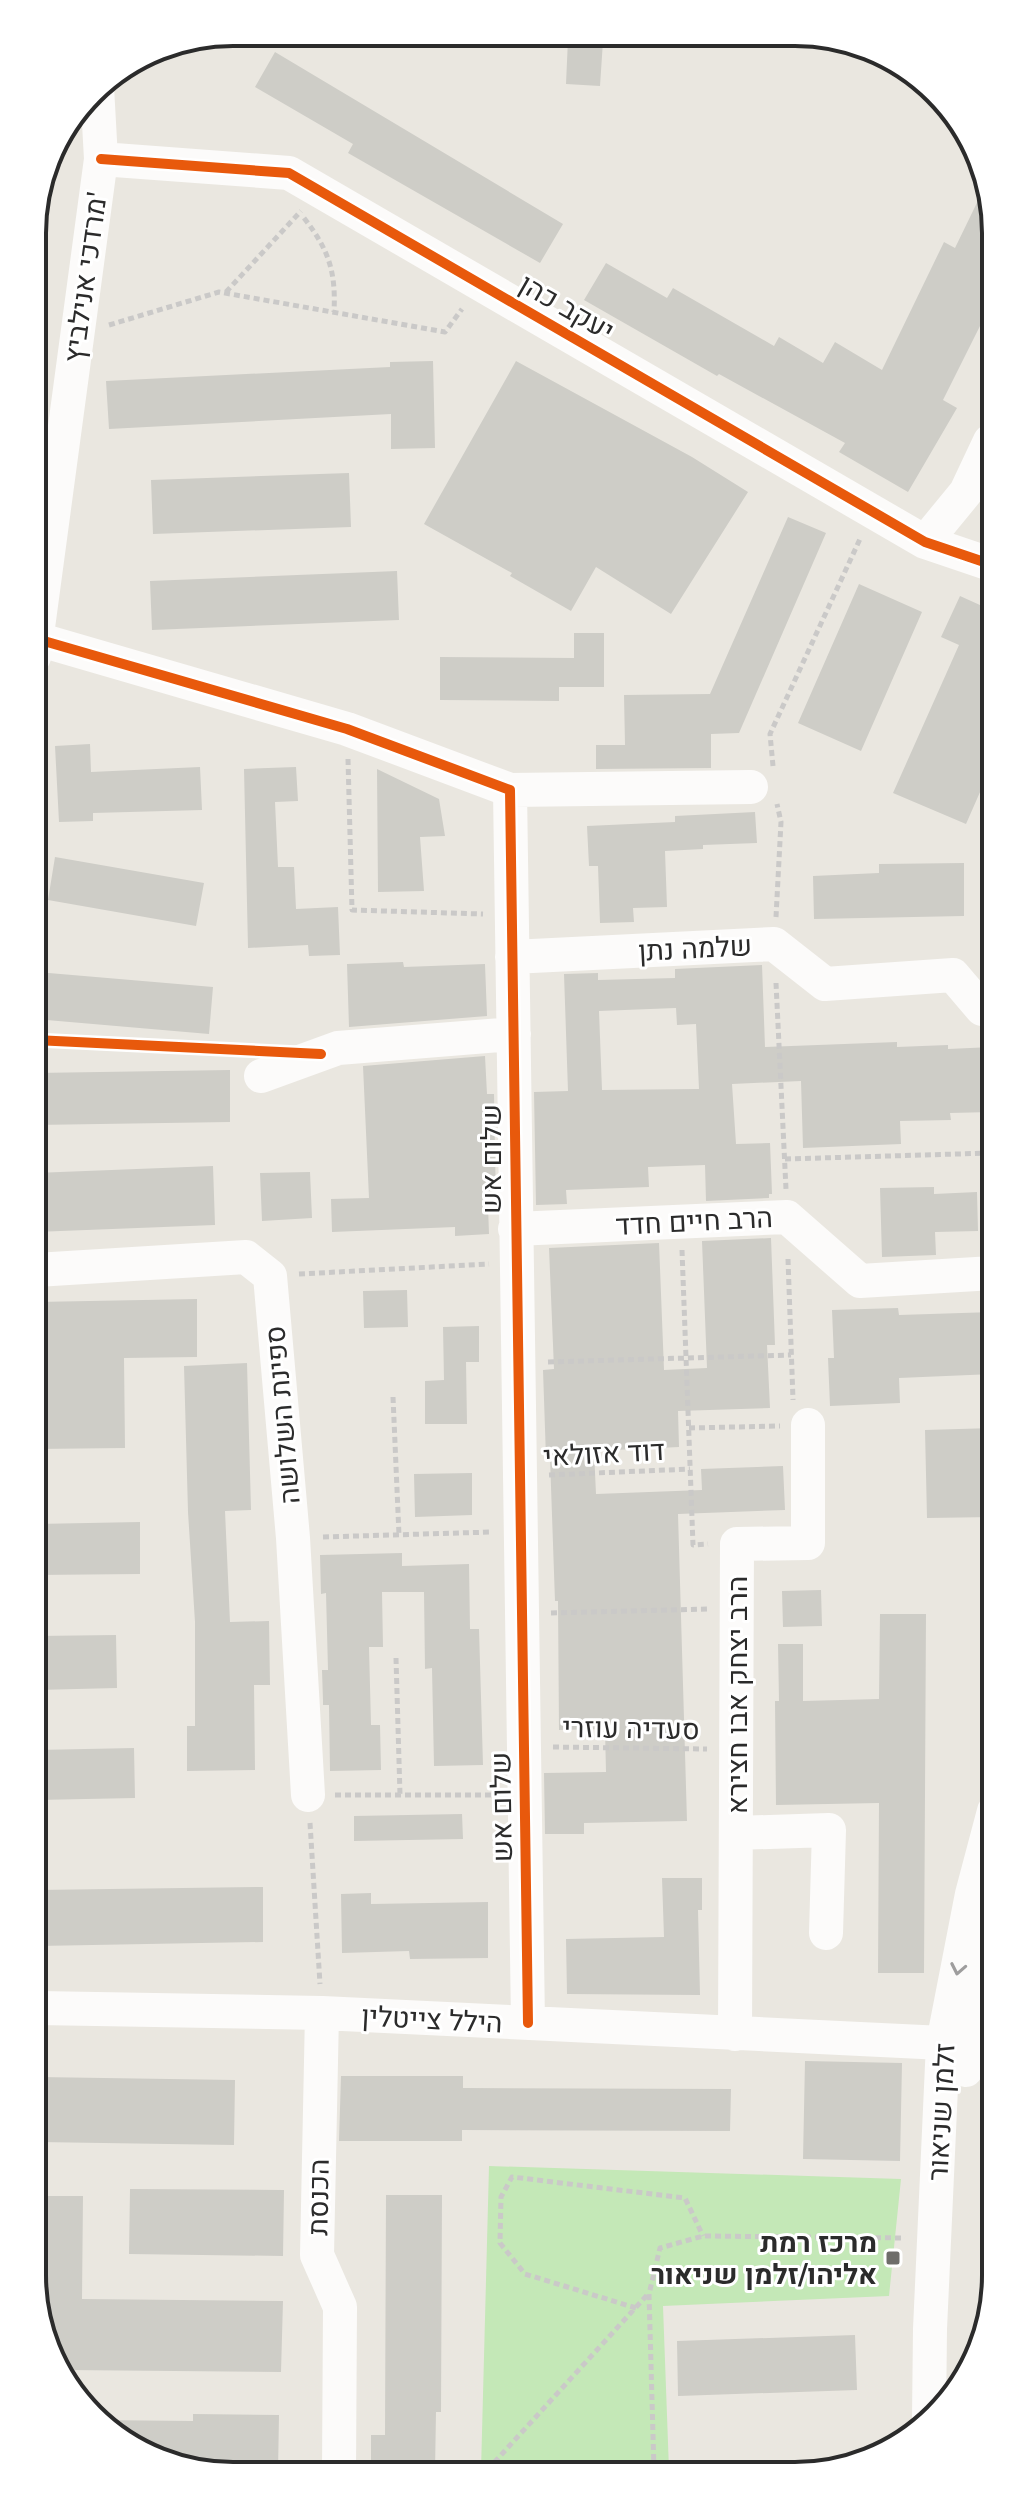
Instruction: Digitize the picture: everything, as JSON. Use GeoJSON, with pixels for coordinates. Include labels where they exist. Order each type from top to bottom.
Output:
{"type":"FeatureCollection","features":[{"type":"Feature","properties":{"kind":"street","name":"מרדכי אנילביץ'"},"geometry":{"type":"LineString","coordinates":[[46,566],[101,159],[98,104]]}},
{"type":"Feature","properties":{"kind":"street","name":"יעקב כהן"},"geometry":{"type":"LineString","coordinates":[[101,159],[289,173],[310,202],[480,284],[925,542],[982,561]]}},
{"type":"Feature","properties":{"kind":"street"},"geometry":{"type":"LineString","coordinates":[[925,542],[966,492],[982,458]]}},
{"type":"Feature","properties":{"kind":"street"},"geometry":{"type":"LineString","coordinates":[[46,651],[347,729],[510,790],[762,783]]}},
{"type":"Feature","properties":{"kind":"street","name":"שלום אש"},"geometry":{"type":"LineString","coordinates":[[510,790],[528,2023]]}},
{"type":"Feature","properties":{"kind":"street","name":"שלמה נתן"},"geometry":{"type":"LineString","coordinates":[[512,957],[774,944],[825,984],[953,975],[982,1009]]}},
{"type":"Feature","properties":{"kind":"street"},"geometry":{"type":"LineString","coordinates":[[261,1076],[338,1048],[514,1034]]}},
{"type":"Feature","properties":{"kind":"street","name":"הרב חיים חדד"},"geometry":{"type":"LineString","coordinates":[[516,1245],[681,1221],[787,1217],[860,1281],[982,1274]]}},
{"type":"Feature","properties":{"kind":"street"},"geometry":{"type":"LineString","coordinates":[[46,1269],[246,1257],[270,1276]]}},
{"type":"Feature","properties":{"kind":"street","name":"ספינת השלושה"},"geometry":{"type":"LineString","coordinates":[[270,1276],[293,1538],[308,1795]]}},
{"type":"Feature","properties":{"kind":"street","name":"הרב יצחק אבו חצירא"},"geometry":{"type":"LineString","coordinates":[[735,2034],[737,1544],[808,1543],[801,1425]]}},
{"type":"Feature","properties":{"kind":"street"},"geometry":{"type":"LineString","coordinates":[[736,1833],[829,1830],[826,1933]]}},
{"type":"Feature","properties":{"kind":"street","name":"זלמן שניאור"},"geometry":{"type":"LineString","coordinates":[[929,2405],[934,2239],[972,1894],[982,1856]]}},
{"type":"Feature","properties":{"kind":"street","name":"זלמן שניאור"},"geometry":{"type":"LineString","coordinates":[[953,2375],[963,2089],[956,2045],[982,1942]]}},
{"type":"Feature","properties":{"kind":"street","name":"הילל צייטלין"},"geometry":{"type":"LineString","coordinates":[[46,2008],[322,2013],[956,2045]]}},
{"type":"Feature","properties":{"kind":"street","name":"הכנסת"},"geometry":{"type":"LineString","coordinates":[[322,2013],[317,2255],[340,2307],[339,2462]]}},
{"type":"Feature","properties":{"kind":"path"},"geometry":{"type":"LineString","coordinates":[[226,293],[310,202]]}},
{"type":"Feature","properties":{"kind":"path"},"geometry":{"type":"LineString","coordinates":[[310,202],[336,282],[334,312]]}},
{"type":"Feature","properties":{"kind":"path"},"geometry":{"type":"LineString","coordinates":[[77,335],[219,292],[445,332],[480,284]]}},
{"type":"Feature","properties":{"kind":"path"},"geometry":{"type":"LineString","coordinates":[[762,783],[770,734],[873,512]]}},
{"type":"Feature","properties":{"kind":"path"},"geometry":{"type":"LineString","coordinates":[[347,729],[352,910],[512,915]]}},
{"type":"Feature","properties":{"kind":"path"},"geometry":{"type":"LineString","coordinates":[[689,1428],[801,1425],[791,1355],[785,1159],[982,1153]]}},
{"type":"Feature","properties":{"kind":"path"},"geometry":{"type":"LineString","coordinates":[[681,1221],[693,1545],[737,1544]]}},
{"type":"Feature","properties":{"kind":"path"},"geometry":{"type":"LineString","coordinates":[[270,1276],[516,1245]]}},
{"type":"Feature","properties":{"kind":"path"},"geometry":{"type":"LineString","coordinates":[[518,1363],[791,1355]]}},
{"type":"Feature","properties":{"kind":"path"},"geometry":{"type":"LineString","coordinates":[[393,1397],[399,1535]]}},
{"type":"Feature","properties":{"kind":"path"},"geometry":{"type":"LineString","coordinates":[[293,1538],[521,1531]]}},
{"type":"Feature","properties":{"kind":"path"},"geometry":{"type":"LineString","coordinates":[[522,1614],[737,1608]]}},
{"type":"Feature","properties":{"kind":"path"},"geometry":{"type":"LineString","coordinates":[[396,1658],[400,1795]]}},
{"type":"Feature","properties":{"kind":"path"},"geometry":{"type":"LineString","coordinates":[[322,2013],[308,1795],[525,1796]]}},
{"type":"Feature","properties":{"kind":"path"},"geometry":{"type":"LineString","coordinates":[[636,2308],[525,2274],[500,2243],[501,2197],[512,2177],[685,2198],[703,2236]]}},
{"type":"Feature","properties":{"kind":"path"},"geometry":{"type":"LineString","coordinates":[[654,2462],[649,2294],[660,2248],[703,2236],[934,2239]]}},
{"type":"Feature","properties":{"kind":"path"},"geometry":{"type":"LineString","coordinates":[[495,2462],[649,2294]]}},
{"type":"Feature","properties":{"kind":"green space"},"geometry":{"type":"Polygon","coordinates":[[[489,2166],[901,2179],[889,2296],[663,2306],[669,2462],[481,2462],[489,2166]]]}},
{"type":"Feature","properties":{"kind":"building"},"geometry":{"type":"Polygon","coordinates":[[[568,46],[603,46],[600,86],[566,84],[568,46]]]}},
{"type":"Feature","properties":{"kind":"building"},"geometry":{"type":"Polygon","coordinates":[[[275,52],[563,224],[540,263],[348,153],[353,144],[255,87],[275,52]]]}},
{"type":"Feature","properties":{"kind":"building"},"geometry":{"type":"Polygon","coordinates":[[[978,200],[982,233],[982,322],[943,400],[957,408],[908,492],[839,452],[845,443],[719,374],[717,376],[584,300],[606,263],[667,298],[673,288],[774,346],[779,337],[823,363],[835,342],[882,370],[944,242],[955,248],[978,200]]]}},
{"type":"Feature","properties":{"kind":"building"},"geometry":{"type":"Polygon","coordinates":[[[433,361],[435,448],[391,449],[391,414],[109,429],[106,381],[390,367],[390,362],[433,361]]]}},
{"type":"Feature","properties":{"kind":"building"},"geometry":{"type":"Polygon","coordinates":[[[516,361],[692,457],[748,492],[671,614],[596,567],[571,611],[510,576],[512,573],[424,524],[516,361]]]}},
{"type":"Feature","properties":{"kind":"building"},"geometry":{"type":"Polygon","coordinates":[[[349,473],[351,527],[153,534],[151,480],[349,473]]]}},
{"type":"Feature","properties":{"kind":"building"},"geometry":{"type":"Polygon","coordinates":[[[788,517],[826,533],[739,733],[711,734],[711,768],[596,769],[596,745],[625,745],[624,695],[710,694],[788,517]]]}},
{"type":"Feature","properties":{"kind":"building"},"geometry":{"type":"Polygon","coordinates":[[[397,571],[399,620],[152,630],[150,581],[397,571]]]}},
{"type":"Feature","properties":{"kind":"building"},"geometry":{"type":"Polygon","coordinates":[[[859,584],[922,612],[861,751],[798,723],[859,584]]]}},
{"type":"Feature","properties":{"kind":"building"},"geometry":{"type":"Polygon","coordinates":[[[960,596],[982,606],[982,788],[966,824],[893,793],[959,645],[941,637],[960,596]]]}},
{"type":"Feature","properties":{"kind":"building"},"geometry":{"type":"Polygon","coordinates":[[[574,633],[604,633],[604,687],[559,687],[559,701],[440,700],[440,657],[574,658],[574,633]]]}},
{"type":"Feature","properties":{"kind":"building"},"geometry":{"type":"Polygon","coordinates":[[[90,744],[91,772],[200,767],[202,810],[93,813],[93,821],[59,822],[55,746],[90,744]]]}},
{"type":"Feature","properties":{"kind":"building"},"geometry":{"type":"Polygon","coordinates":[[[296,767],[298,801],[275,802],[278,867],[294,867],[296,909],[338,907],[340,955],[309,956],[308,945],[248,948],[244,769],[296,767]]]}},
{"type":"Feature","properties":{"kind":"building"},"geometry":{"type":"Polygon","coordinates":[[[377,769],[439,799],[445,836],[420,837],[424,891],[378,892],[377,769]]]}},
{"type":"Feature","properties":{"kind":"building"},"geometry":{"type":"Polygon","coordinates":[[[755,812],[757,843],[703,845],[703,849],[665,851],[667,907],[633,908],[634,922],[600,923],[598,866],[589,866],[587,826],[675,822],[675,816],[755,812]]]}},
{"type":"Feature","properties":{"kind":"building"},"geometry":{"type":"Polygon","coordinates":[[[55,857],[204,883],[196,926],[48,900],[55,857]]]}},
{"type":"Feature","properties":{"kind":"building"},"geometry":{"type":"Polygon","coordinates":[[[964,863],[964,916],[814,919],[813,876],[879,873],[879,864],[964,863]]]}},
{"type":"Feature","properties":{"kind":"building"},"geometry":{"type":"Polygon","coordinates":[[[403,962],[404,967],[485,964],[487,1016],[349,1027],[347,964],[403,962]]]}},
{"type":"Feature","properties":{"kind":"building"},"geometry":{"type":"Polygon","coordinates":[[[762,965],[765,1047],[897,1042],[897,1047],[982,1047],[982,1112],[950,1113],[951,1120],[900,1121],[901,1144],[803,1148],[801,1081],[732,1084],[736,1144],[770,1143],[772,1194],[769,1198],[706,1201],[705,1165],[648,1167],[649,1187],[566,1190],[567,1204],[536,1205],[534,1092],[568,1091],[564,974],[598,973],[598,980],[675,978],[675,969],[762,965]],[[676,1008],[599,1011],[602,1090],[699,1089],[696,1024],[677,1025],[676,1008]]]}},
{"type":"Feature","properties":{"kind":"building"},"geometry":{"type":"Polygon","coordinates":[[[46,973],[213,987],[209,1034],[46,1020],[46,973]]]}},
{"type":"Feature","properties":{"kind":"building"},"geometry":{"type":"Polygon","coordinates":[[[485,1056],[487,1094],[494,1094],[496,1206],[488,1206],[489,1234],[455,1236],[455,1227],[332,1232],[331,1199],[369,1198],[363,1066],[485,1056]]]}},
{"type":"Feature","properties":{"kind":"building"},"geometry":{"type":"Polygon","coordinates":[[[230,1070],[230,1122],[46,1125],[46,1073],[230,1070]]]}},
{"type":"Feature","properties":{"kind":"building"},"geometry":{"type":"Polygon","coordinates":[[[213,1166],[215,1225],[46,1232],[46,1173],[213,1166]]]}},
{"type":"Feature","properties":{"kind":"building"},"geometry":{"type":"Polygon","coordinates":[[[310,1172],[312,1218],[262,1221],[260,1173],[310,1172]]]}},
{"type":"Feature","properties":{"kind":"building"},"geometry":{"type":"Polygon","coordinates":[[[934,1187],[934,1194],[977,1192],[978,1231],[935,1232],[936,1255],[882,1257],[880,1188],[934,1187]]]}},
{"type":"Feature","properties":{"kind":"building"},"geometry":{"type":"Polygon","coordinates":[[[771,1238],[775,1345],[767,1345],[770,1408],[678,1411],[679,1447],[594,1451],[596,1494],[702,1490],[701,1469],[783,1466],[785,1510],[678,1514],[687,1821],[584,1823],[584,1834],[545,1834],[544,1773],[606,1772],[605,1729],[559,1730],[558,1601],[555,1601],[550,1458],[546,1458],[543,1370],[554,1369],[549,1248],[659,1243],[664,1370],[707,1368],[702,1241],[771,1238]]]}},
{"type":"Feature","properties":{"kind":"building"},"geometry":{"type":"Polygon","coordinates":[[[407,1290],[408,1327],[364,1328],[363,1291],[407,1290]]]}},
{"type":"Feature","properties":{"kind":"building"},"geometry":{"type":"Polygon","coordinates":[[[197,1299],[197,1357],[124,1358],[125,1448],[46,1449],[46,1302],[197,1299]]]}},
{"type":"Feature","properties":{"kind":"building"},"geometry":{"type":"Polygon","coordinates":[[[898,1308],[899,1315],[982,1312],[982,1374],[899,1378],[900,1403],[830,1406],[828,1358],[834,1358],[832,1310],[898,1308]]]}},
{"type":"Feature","properties":{"kind":"building"},"geometry":{"type":"Polygon","coordinates":[[[479,1326],[479,1362],[466,1362],[467,1424],[425,1424],[425,1381],[444,1380],[443,1327],[479,1326]]]}},
{"type":"Feature","properties":{"kind":"building"},"geometry":{"type":"Polygon","coordinates":[[[247,1363],[251,1510],[225,1511],[230,1622],[269,1621],[270,1685],[254,1685],[255,1770],[187,1771],[187,1726],[195,1726],[195,1622],[184,1366],[247,1363]]]}},
{"type":"Feature","properties":{"kind":"building"},"geometry":{"type":"Polygon","coordinates":[[[982,1428],[982,1517],[927,1518],[925,1430],[982,1428]]]}},
{"type":"Feature","properties":{"kind":"building"},"geometry":{"type":"Polygon","coordinates":[[[472,1473],[472,1515],[415,1517],[414,1474],[472,1473]]]}},
{"type":"Feature","properties":{"kind":"building"},"geometry":{"type":"Polygon","coordinates":[[[140,1522],[140,1574],[46,1575],[46,1524],[140,1522]]]}},
{"type":"Feature","properties":{"kind":"building"},"geometry":{"type":"Polygon","coordinates":[[[402,1553],[402,1566],[469,1564],[470,1629],[479,1629],[483,1765],[434,1766],[432,1668],[425,1669],[424,1592],[382,1592],[383,1647],[369,1647],[371,1725],[380,1725],[381,1770],[330,1771],[329,1705],[323,1705],[322,1670],[328,1670],[326,1593],[321,1594],[320,1555],[402,1553]]]}},
{"type":"Feature","properties":{"kind":"building"},"geometry":{"type":"Polygon","coordinates":[[[821,1590],[822,1626],[783,1627],[782,1591],[821,1590]]]}},
{"type":"Feature","properties":{"kind":"building"},"geometry":{"type":"Polygon","coordinates":[[[880,1614],[926,1614],[924,1973],[878,1973],[879,1803],[776,1805],[778,1644],[803,1644],[803,1701],[879,1699],[880,1614]]]}},
{"type":"Feature","properties":{"kind":"building"},"geometry":{"type":"Polygon","coordinates":[[[116,1635],[117,1688],[46,1690],[46,1636],[116,1635]]]}},
{"type":"Feature","properties":{"kind":"building"},"geometry":{"type":"Polygon","coordinates":[[[134,1748],[135,1798],[46,1800],[46,1750],[134,1748]]]}},
{"type":"Feature","properties":{"kind":"building"},"geometry":{"type":"Polygon","coordinates":[[[462,1814],[463,1839],[354,1841],[354,1816],[462,1814]]]}},
{"type":"Feature","properties":{"kind":"building"},"geometry":{"type":"Polygon","coordinates":[[[662,1878],[702,1878],[702,1910],[698,1910],[700,1995],[567,1994],[566,1939],[664,1937],[662,1878]]]}},
{"type":"Feature","properties":{"kind":"building"},"geometry":{"type":"Polygon","coordinates":[[[263,1887],[263,1942],[46,1946],[46,1890],[263,1887]]]}},
{"type":"Feature","properties":{"kind":"building"},"geometry":{"type":"Polygon","coordinates":[[[371,1893],[371,1904],[488,1902],[488,1958],[410,1959],[409,1951],[342,1953],[341,1894],[371,1893]]]}},
{"type":"Feature","properties":{"kind":"building"},"geometry":{"type":"Polygon","coordinates":[[[805,2061],[902,2063],[900,2161],[803,2159],[805,2061]]]}},
{"type":"Feature","properties":{"kind":"building"},"geometry":{"type":"Polygon","coordinates":[[[341,2076],[463,2076],[463,2088],[731,2089],[730,2131],[462,2130],[462,2141],[339,2141],[341,2076]]]}},
{"type":"Feature","properties":{"kind":"building"},"geometry":{"type":"Polygon","coordinates":[[[46,2077],[235,2080],[234,2145],[46,2142],[46,2077]]]}},
{"type":"Feature","properties":{"kind":"building"},"geometry":{"type":"Polygon","coordinates":[[[130,2189],[284,2190],[283,2256],[129,2254],[130,2189]]]}},
{"type":"Feature","properties":{"kind":"building"},"geometry":{"type":"Polygon","coordinates":[[[386,2195],[442,2195],[441,2412],[436,2412],[435,2462],[371,2462],[371,2435],[385,2435],[386,2195]]]}},
{"type":"Feature","properties":{"kind":"building"},"geometry":{"type":"Polygon","coordinates":[[[46,2196],[83,2196],[82,2299],[283,2301],[281,2372],[72,2370],[52,2323],[48,2299],[46,2196]]]}},
{"type":"Feature","properties":{"kind":"building"},"geometry":{"type":"Polygon","coordinates":[[[855,2335],[857,2390],[678,2396],[677,2341],[855,2335]]]}},
{"type":"Feature","properties":{"kind":"building"},"geometry":{"type":"Polygon","coordinates":[[[193,2414],[279,2415],[278,2462],[221,2462],[173,2452],[150,2443],[116,2420],[193,2421],[193,2414]]]}},
{"type":"Feature","properties":{"kind":"cycle path"},"geometry":{"type":"LineString","coordinates":[[101,159],[289,173],[925,542],[982,561]]}},
{"type":"Feature","properties":{"kind":"cycle path"},"geometry":{"type":"LineString","coordinates":[[46,642],[347,729],[510,790],[528,2023]]}},
{"type":"Feature","properties":{"kind":"cycle path"},"geometry":{"type":"LineString","coordinates":[[46,1041],[321,1054]]}},
{"type":"Feature","properties":{"kind":"place","name":"מרכז רמת אליהו/זלמן שניאור"},"geometry":{"type":"Point","coordinates":[893,2258]}}]}
